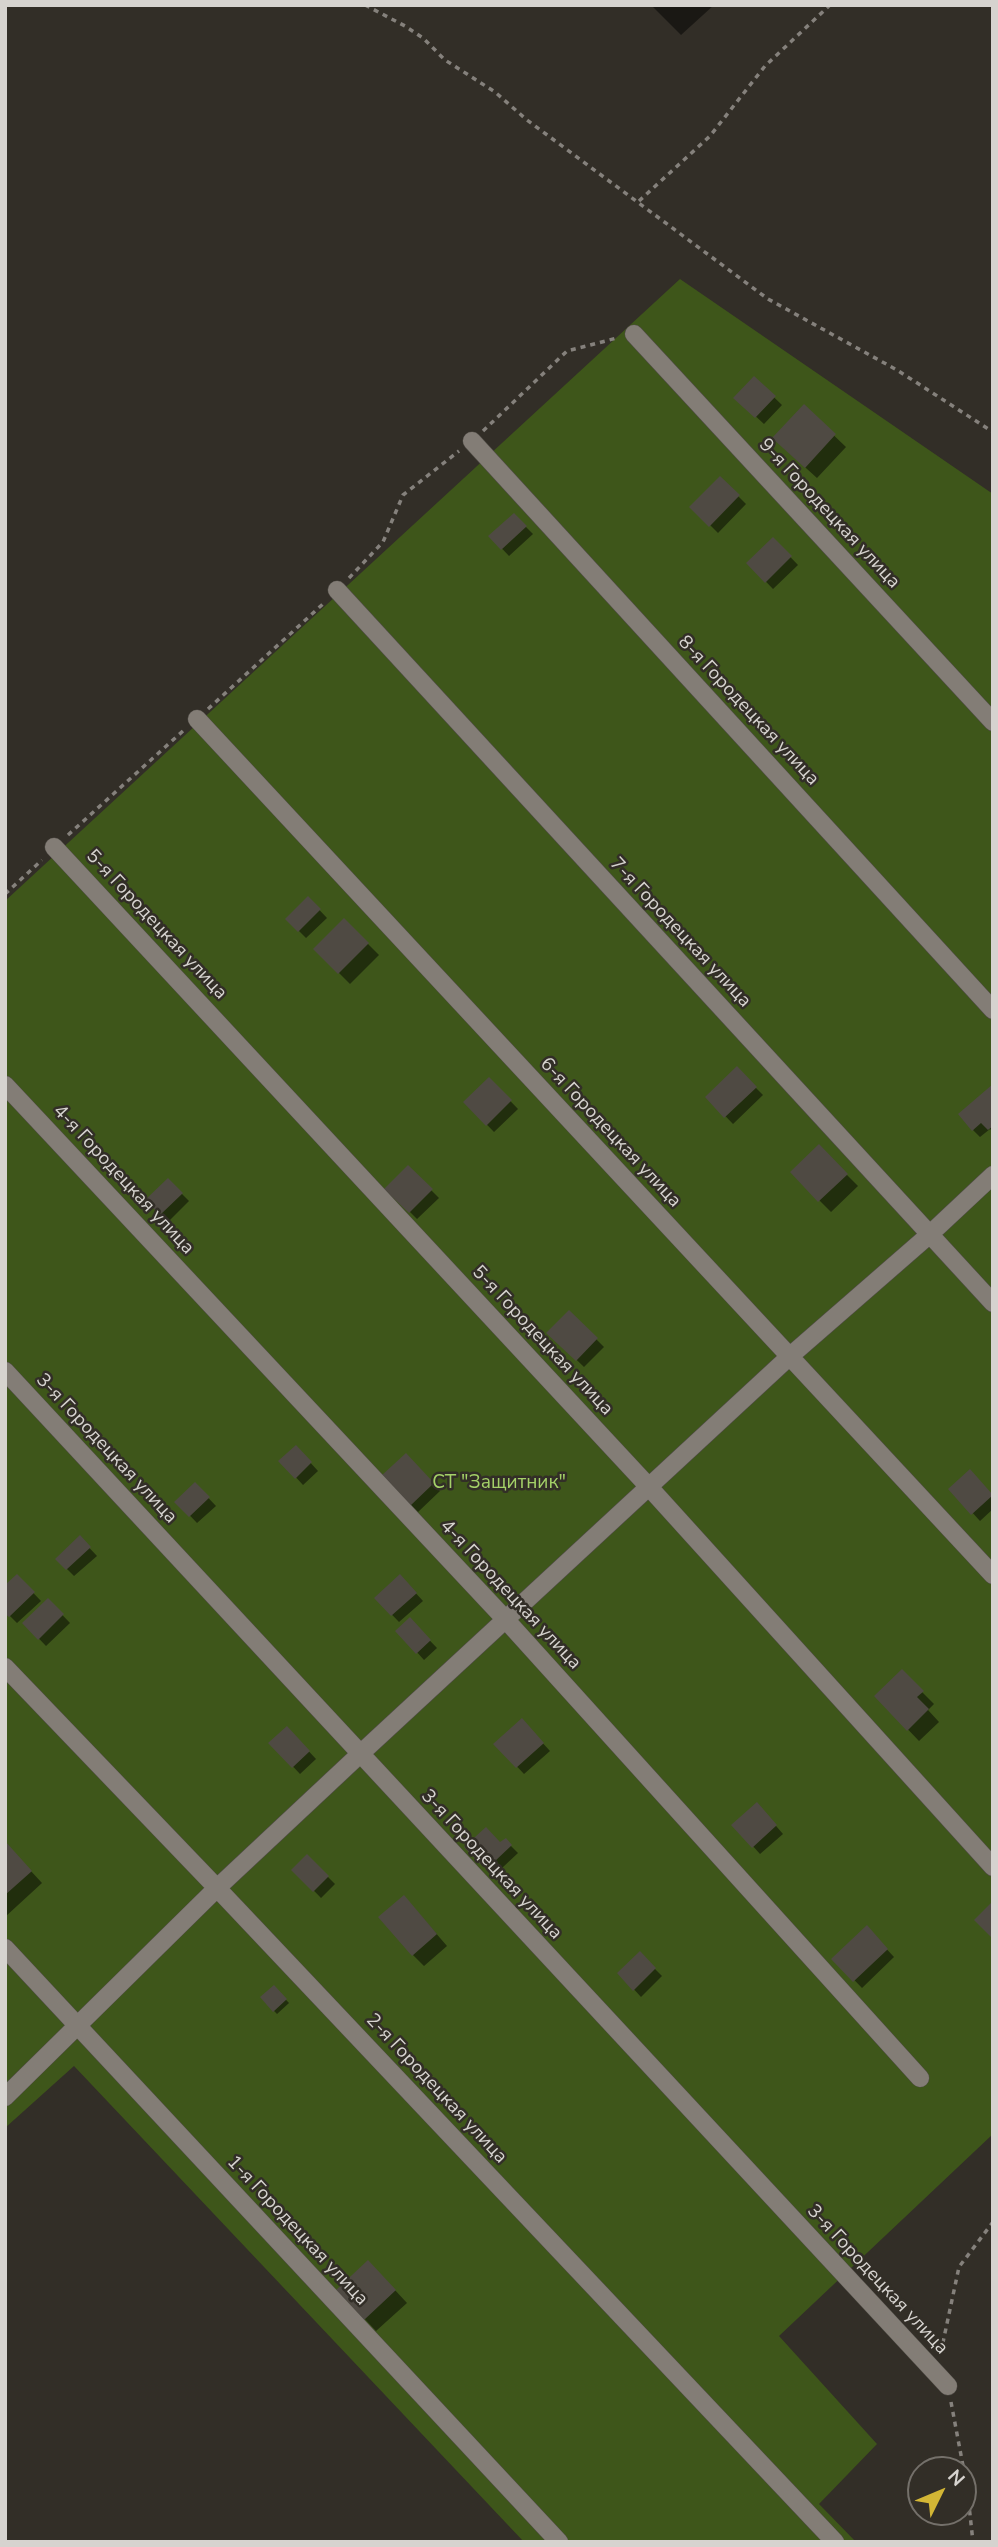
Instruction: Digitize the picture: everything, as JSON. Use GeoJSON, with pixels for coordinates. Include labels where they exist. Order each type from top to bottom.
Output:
{"type":"FeatureCollection","features":[{"type":"Feature","properties":{"kind":"street","name":"9-я Городецкая улица"},"geometry":{"type":"LineString","coordinates":[[634,334],[993,722]]}},
{"type":"Feature","properties":{"kind":"street","name":"8-я Городецкая улица"},"geometry":{"type":"LineString","coordinates":[[471,442],[993,1010]]}},
{"type":"Feature","properties":{"kind":"street","name":"7-я Городецкая улица"},"geometry":{"type":"LineString","coordinates":[[337,590],[993,1303]]}},
{"type":"Feature","properties":{"kind":"street","name":"6-я Городецкая улица"},"geometry":{"type":"LineString","coordinates":[[197,719],[993,1575]]}},
{"type":"Feature","properties":{"kind":"street","name":"5-я Городецкая улица"},"geometry":{"type":"LineString","coordinates":[[54,847],[649,1486],[993,1867]]}},
{"type":"Feature","properties":{"kind":"street","name":"4-я Городецкая улица"},"geometry":{"type":"LineString","coordinates":[[5,1085],[506,1620],[920,2077]]}},
{"type":"Feature","properties":{"kind":"street"},"geometry":{"type":"LineString","coordinates":[[5,2097],[217,1888],[359,1755],[789,1357],[929,1235],[993,1175]]}},
{"type":"Feature","properties":{"kind":"street","name":"3-я Городецкая улица"},"geometry":{"type":"LineString","coordinates":[[5,1371],[948,2386]]}},
{"type":"Feature","properties":{"kind":"street","name":"2-я Городецкая улица"},"geometry":{"type":"LineString","coordinates":[[5,1667],[835,2542]]}},
{"type":"Feature","properties":{"kind":"street","name":"1-я Городецкая улица"},"geometry":{"type":"LineString","coordinates":[[5,1948],[559,2542]]}},
{"type":"Feature","properties":{"kind":"path"},"geometry":{"type":"LineString","coordinates":[[365,5],[423,38],[445,60],[495,92],[527,120],[768,299],[897,370],[993,432]]}},
{"type":"Feature","properties":{"kind":"path"},"geometry":{"type":"LineString","coordinates":[[639,201],[710,136],[765,66],[830,5]]}},
{"type":"Feature","properties":{"kind":"path"},"geometry":{"type":"LineString","coordinates":[[5,894],[337,590],[383,542],[403,495],[471,442],[567,351],[634,334]]}},
{"type":"Feature","properties":{"kind":"green space","name":"СТ \"Защитник\""},"geometry":{"type":"Polygon","coordinates":[[[680,279],[993,494],[993,2134],[779,2336],[877,2444],[819,2504],[856,2542],[524,2542],[74,2066],[5,2128],[5,901],[680,279]]]}},
{"type":"Feature","properties":{"kind":"building"},"geometry":{"type":"Polygon","coordinates":[[[754,376],[776,396],[755,418],[733,398],[754,376]]]}},
{"type":"Feature","properties":{"kind":"building"},"geometry":{"type":"Polygon","coordinates":[[[804,404],[836,434],[805,468],[772,438],[804,404]]]}},
{"type":"Feature","properties":{"kind":"building"},"geometry":{"type":"Polygon","coordinates":[[[720,476],[740,495],[709,527],[689,507],[720,476]]]}},
{"type":"Feature","properties":{"kind":"building"},"geometry":{"type":"Polygon","coordinates":[[[514,513],[527,526],[501,550],[488,536],[514,513]]]}},
{"type":"Feature","properties":{"kind":"building"},"geometry":{"type":"Polygon","coordinates":[[[773,537],[792,556],[765,583],[746,563],[773,537]]]}},
{"type":"Feature","properties":{"kind":"building"},"geometry":{"type":"Polygon","coordinates":[[[308,896],[321,909],[298,932],[285,919],[308,896]]]}},
{"type":"Feature","properties":{"kind":"building"},"geometry":{"type":"Polygon","coordinates":[[[344,918],[369,943],[338,974],[313,949],[344,918]]]}},
{"type":"Feature","properties":{"kind":"building"},"geometry":{"type":"Polygon","coordinates":[[[737,1066],[757,1087],[724,1118],[705,1097],[737,1066]]]}},
{"type":"Feature","properties":{"kind":"building"},"geometry":{"type":"Polygon","coordinates":[[[489,1077],[512,1100],[486,1126],[463,1102],[489,1077]]]}},
{"type":"Feature","properties":{"kind":"building"},"geometry":{"type":"Polygon","coordinates":[[[993,1084],[993,1126],[988,1130],[981,1123],[972,1131],[958,1114],[993,1084]]]}},
{"type":"Feature","properties":{"kind":"building"},"geometry":{"type":"Polygon","coordinates":[[[819,1144],[848,1174],[818,1202],[790,1172],[819,1144]]]}},
{"type":"Feature","properties":{"kind":"building"},"geometry":{"type":"Polygon","coordinates":[[[408,1165],[433,1189],[409,1213],[384,1189],[408,1165]]]}},
{"type":"Feature","properties":{"kind":"building"},"geometry":{"type":"Polygon","coordinates":[[[168,1178],[183,1193],[160,1215],[145,1200],[168,1178]]]}},
{"type":"Feature","properties":{"kind":"building"},"geometry":{"type":"Polygon","coordinates":[[[569,1310],[598,1338],[576,1361],[546,1333],[569,1310]]]}},
{"type":"Feature","properties":{"kind":"building"},"geometry":{"type":"Polygon","coordinates":[[[296,1445],[312,1462],[295,1479],[278,1461],[296,1445]]]}},
{"type":"Feature","properties":{"kind":"building"},"geometry":{"type":"Polygon","coordinates":[[[406,1453],[434,1483],[410,1506],[381,1476],[406,1453]]]}},
{"type":"Feature","properties":{"kind":"building"},"geometry":{"type":"Polygon","coordinates":[[[970,1469],[993,1495],[971,1515],[948,1489],[970,1469]]]}},
{"type":"Feature","properties":{"kind":"building"},"geometry":{"type":"Polygon","coordinates":[[[195,1482],[210,1497],[189,1517],[174,1502],[195,1482]]]}},
{"type":"Feature","properties":{"kind":"building"},"geometry":{"type":"Polygon","coordinates":[[[80,1535],[91,1547],[66,1570],[55,1559],[80,1535]]]}},
{"type":"Feature","properties":{"kind":"building"},"geometry":{"type":"Polygon","coordinates":[[[17,1574],[35,1592],[9,1617],[5,1614],[5,1585],[17,1574]]]}},
{"type":"Feature","properties":{"kind":"building"},"geometry":{"type":"Polygon","coordinates":[[[400,1574],[417,1593],[391,1616],[374,1598],[400,1574]]]}},
{"type":"Feature","properties":{"kind":"building"},"geometry":{"type":"Polygon","coordinates":[[[48,1598],[64,1614],[38,1640],[22,1623],[48,1598]]]}},
{"type":"Feature","properties":{"kind":"building"},"geometry":{"type":"Polygon","coordinates":[[[410,1617],[431,1640],[416,1654],[395,1631],[410,1617]]]}},
{"type":"Feature","properties":{"kind":"building"},"geometry":{"type":"Polygon","coordinates":[[[902,1669],[924,1691],[917,1697],[929,1709],[907,1731],[874,1696],[902,1669]]]}},
{"type":"Feature","properties":{"kind":"building"},"geometry":{"type":"Polygon","coordinates":[[[522,1718],[544,1743],[516,1768],[493,1744],[522,1718]]]}},
{"type":"Feature","properties":{"kind":"building"},"geometry":{"type":"Polygon","coordinates":[[[287,1726],[310,1751],[292,1768],[268,1743],[287,1726]]]}},
{"type":"Feature","properties":{"kind":"building"},"geometry":{"type":"Polygon","coordinates":[[[757,1802],[777,1825],[752,1848],[731,1825],[757,1802]]]}},
{"type":"Feature","properties":{"kind":"building"},"geometry":{"type":"Polygon","coordinates":[[[486,1827],[500,1842],[506,1838],[512,1845],[494,1862],[489,1856],[480,1864],[464,1847],[486,1827]]]}},
{"type":"Feature","properties":{"kind":"building"},"geometry":{"type":"Polygon","coordinates":[[[5,1841],[32,1871],[5,1895],[5,1841]]]}},
{"type":"Feature","properties":{"kind":"building"},"geometry":{"type":"Polygon","coordinates":[[[307,1854],[329,1876],[313,1892],[291,1870],[307,1854]]]}},
{"type":"Feature","properties":{"kind":"building"},"geometry":{"type":"Polygon","coordinates":[[[404,1895],[437,1934],[412,1956],[378,1917],[404,1895]]]}},
{"type":"Feature","properties":{"kind":"building"},"geometry":{"type":"Polygon","coordinates":[[[993,1901],[993,1939],[974,1920],[993,1901]]]}},
{"type":"Feature","properties":{"kind":"building"},"geometry":{"type":"Polygon","coordinates":[[[867,1925],[888,1949],[853,1982],[831,1959],[867,1925]]]}},
{"type":"Feature","properties":{"kind":"building"},"geometry":{"type":"Polygon","coordinates":[[[640,1951],[656,1968],[633,1991],[617,1973],[640,1951]]]}},
{"type":"Feature","properties":{"kind":"building"},"geometry":{"type":"Polygon","coordinates":[[[274,1985],[287,1999],[273,2012],[260,1997],[274,1985]]]}},
{"type":"Feature","properties":{"kind":"building"},"geometry":{"type":"Polygon","coordinates":[[[368,2260],[396,2290],[364,2320],[336,2290],[368,2260]]]}}]}
